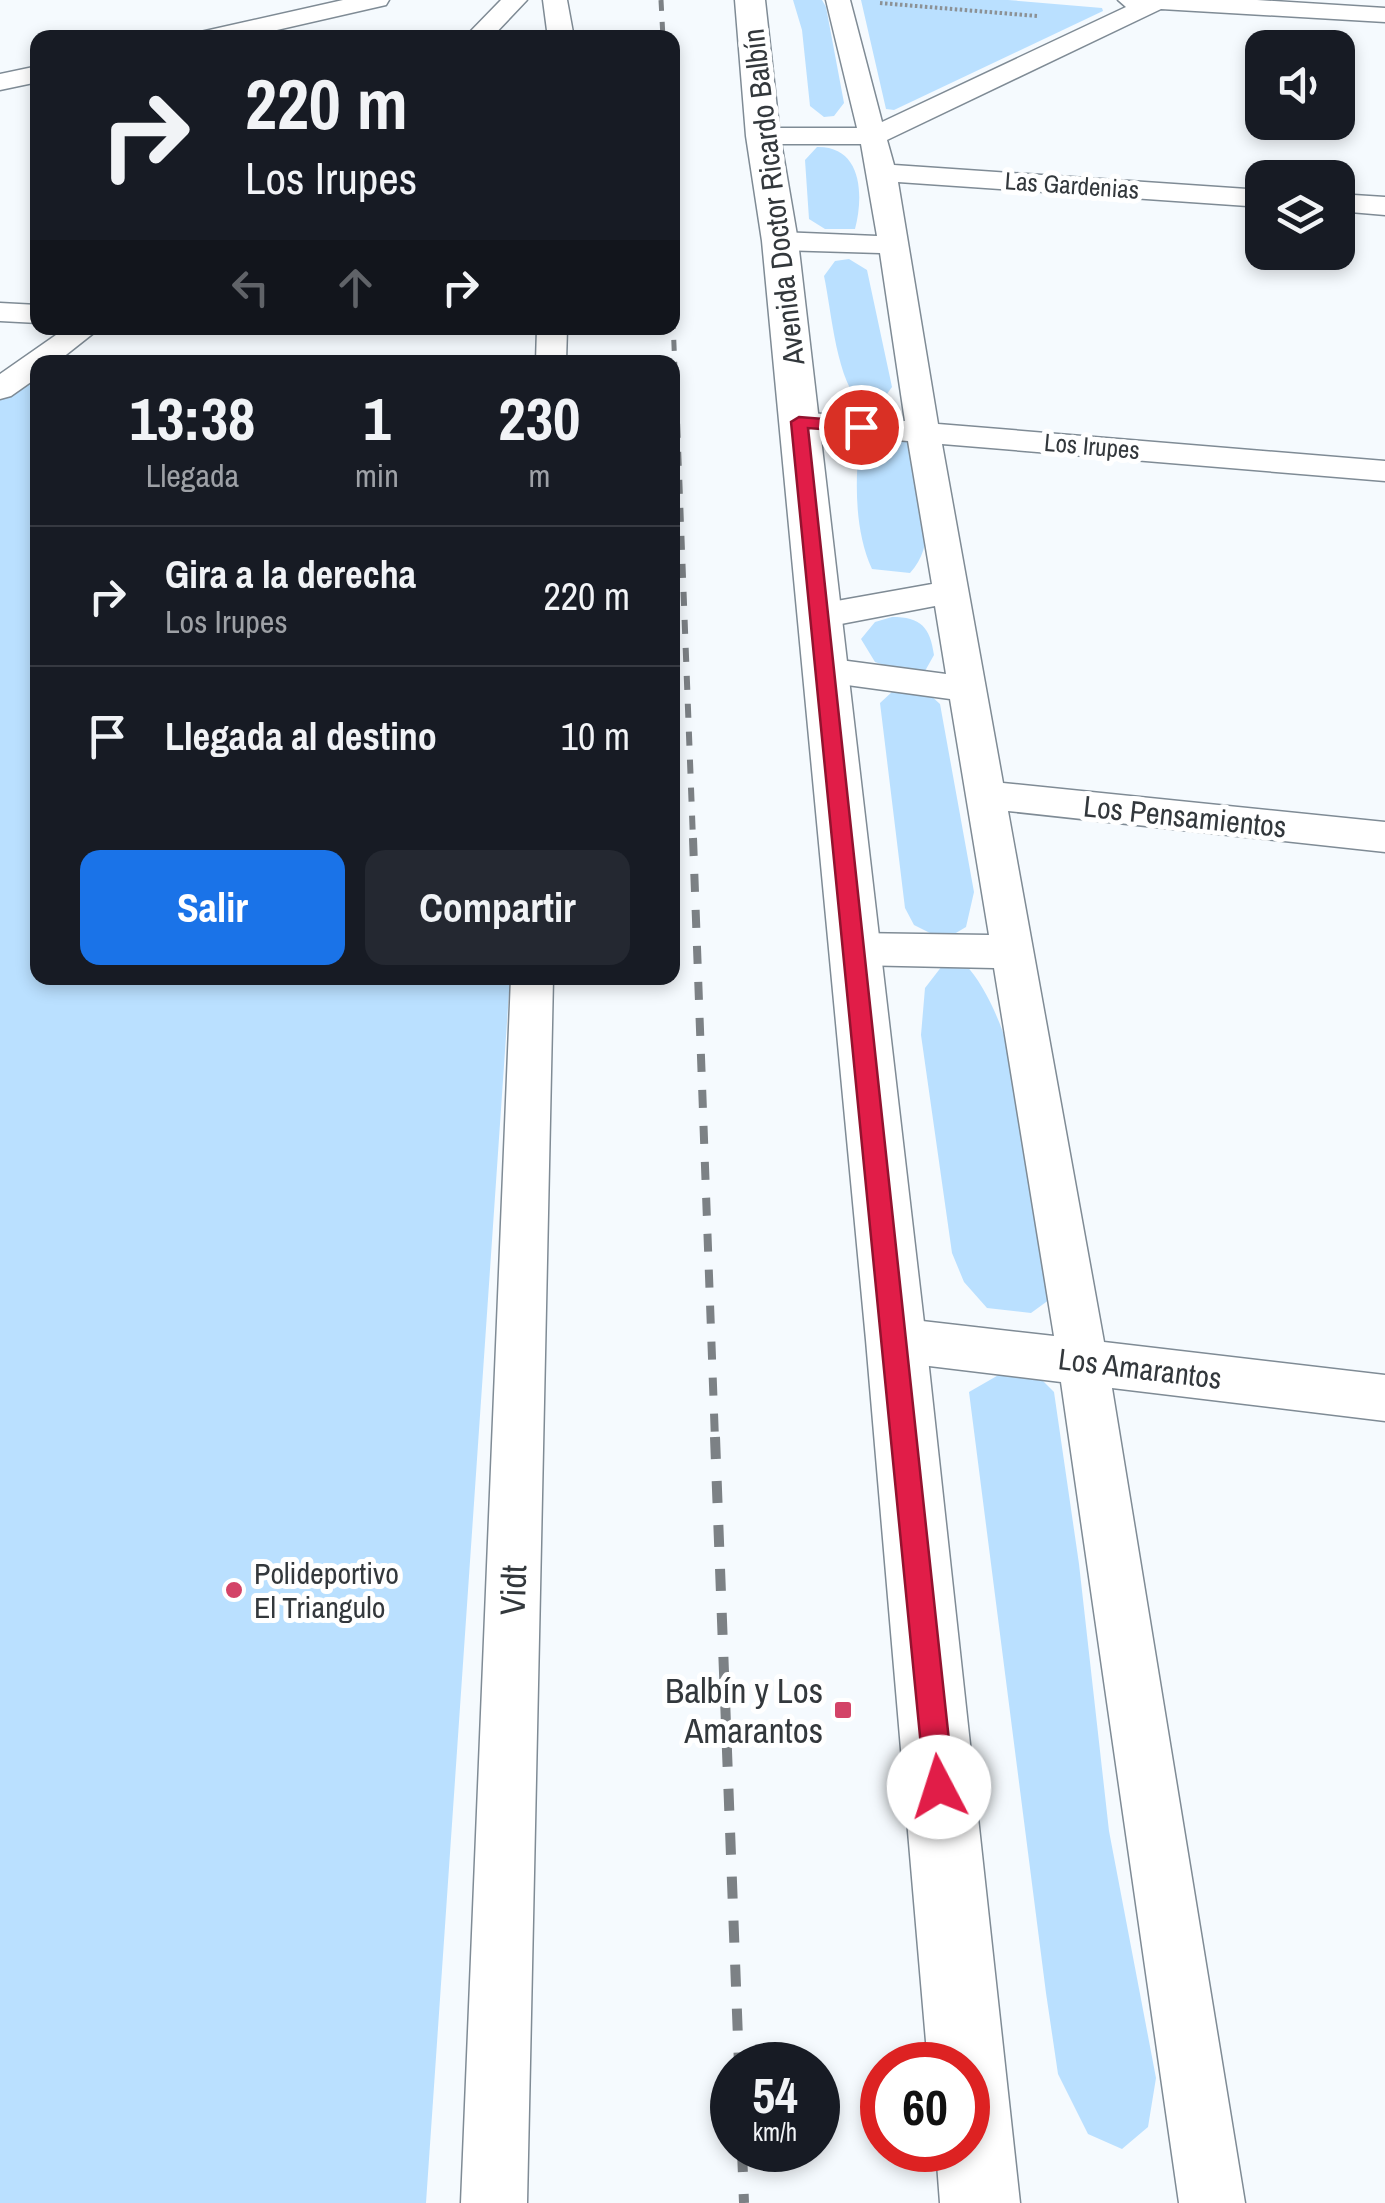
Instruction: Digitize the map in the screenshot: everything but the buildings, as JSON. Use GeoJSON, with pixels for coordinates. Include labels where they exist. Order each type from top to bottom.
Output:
{"type":"FeatureCollection","features":[{"type":"Feature","properties":{"kind":"main road","name":"Avenida Doctor Ricardo Balbín"},"geometry":{"type":"LineString","coordinates":[[750,0],[763,136],[780,242],[896,1340],[964,2042]]}},
{"type":"Feature","properties":{"kind":"main road"},"geometry":{"type":"LineString","coordinates":[[977,2172],[980,2203]]}},
{"type":"Feature","properties":{"kind":"street"},"geometry":{"type":"LineString","coordinates":[[241,30],[376,0]]}},
{"type":"Feature","properties":{"kind":"street"},"geometry":{"type":"LineString","coordinates":[[484,30],[515,0]]}},
{"type":"Feature","properties":{"kind":"street"},"geometry":{"type":"LineString","coordinates":[[554,0],[559,30]]}},
{"type":"Feature","properties":{"kind":"street"},"geometry":{"type":"LineString","coordinates":[[878,154],[1143,1],[1385,16]]}},
{"type":"Feature","properties":{"kind":"street"},"geometry":{"type":"LineString","coordinates":[[858,2],[922,431],[1084,1360],[1212,2203]]}},
{"type":"Feature","properties":{"kind":"street"},"geometry":{"type":"LineString","coordinates":[[0,82],[30,76]]}},
{"type":"Feature","properties":{"kind":"street","name":"Las Gardenias"},"geometry":{"type":"LineString","coordinates":[[763,136],[878,154],[1245,196]]}},
{"type":"Feature","properties":{"kind":"street"},"geometry":{"type":"LineString","coordinates":[[1355,204],[1385,206]]}},
{"type":"Feature","properties":{"kind":"street"},"geometry":{"type":"LineString","coordinates":[[780,242],[894,245]]}},
{"type":"Feature","properties":{"kind":"street"},"geometry":{"type":"LineString","coordinates":[[0,312],[30,314]]}},
{"type":"Feature","properties":{"kind":"street"},"geometry":{"type":"LineString","coordinates":[[47,355],[75,335]]}},
{"type":"Feature","properties":{"kind":"street"},"geometry":{"type":"LineString","coordinates":[[0,390],[30,368]]}},
{"type":"Feature","properties":{"kind":"street","name":"Los Irupes"},"geometry":{"type":"LineString","coordinates":[[799,422],[1385,471]]}},
{"type":"Feature","properties":{"kind":"street"},"geometry":{"type":"LineString","coordinates":[[820,616],[950,592]]}},
{"type":"Feature","properties":{"kind":"street"},"geometry":{"type":"LineString","coordinates":[[825,670],[967,689]]}},
{"type":"Feature","properties":{"kind":"street","name":"Los Pensamientos"},"geometry":{"type":"LineString","coordinates":[[986,795],[1385,837]]}},
{"type":"Feature","properties":{"kind":"street"},"geometry":{"type":"LineString","coordinates":[[855,949],[1012,952]]}},
{"type":"Feature","properties":{"kind":"street","name":"Vidt"},"geometry":{"type":"LineString","coordinates":[[494,2203],[532,985]]}},
{"type":"Feature","properties":{"kind":"street","name":"Los Amarantos"},"geometry":{"type":"LineString","coordinates":[[896,1340],[1385,1398]]}},
{"type":"Feature","properties":{"kind":"path"},"geometry":{"type":"LineString","coordinates":[[858,2],[1110,22]]}},
{"type":"Feature","properties":{"kind":"shaded area"},"geometry":{"type":"Polygon","coordinates":[[[793,0],[822,0],[826,7],[844,103],[834,116],[824,117],[810,106],[802,30],[793,0]]]}},
{"type":"Feature","properties":{"kind":"shaded area"},"geometry":{"type":"Polygon","coordinates":[[[861,0],[1008,0],[1103,11],[894,110],[886,109],[861,0]]]}},
{"type":"Feature","properties":{"kind":"shaded area"},"geometry":{"type":"Polygon","coordinates":[[[817,147],[832,149],[851,164],[859,188],[855,229],[825,229],[809,219],[805,160],[817,147]]]}},
{"type":"Feature","properties":{"kind":"shaded area"},"geometry":{"type":"Polygon","coordinates":[[[849,259],[867,270],[892,387],[879,405],[863,406],[854,395],[836,346],[824,276],[835,261],[849,259]]]}},
{"type":"Feature","properties":{"kind":"shaded area","name":"Polideportivo El Triangulo"},"geometry":{"type":"Polygon","coordinates":[[[30,369],[30,985],[510,985],[426,2203],[0,2203],[0,389],[30,369]]]}},
{"type":"Feature","properties":{"kind":"shaded area"},"geometry":{"type":"Polygon","coordinates":[[[908,434],[926,506],[925,542],[910,573],[872,569],[862,540],[858,508],[859,445],[908,434]]]}},
{"type":"Feature","properties":{"kind":"shaded area"},"geometry":{"type":"Polygon","coordinates":[[[892,617],[910,619],[927,631],[934,655],[925,671],[905,672],[875,662],[861,639],[875,622],[892,617]]]}},
{"type":"Feature","properties":{"kind":"shaded area"},"geometry":{"type":"Polygon","coordinates":[[[893,691],[929,694],[940,704],[974,892],[966,927],[944,940],[914,925],[905,908],[880,703],[893,691]]]}},
{"type":"Feature","properties":{"kind":"shaded area"},"geometry":{"type":"Polygon","coordinates":[[[965,964],[986,994],[1003,1032],[1027,1122],[1053,1297],[1031,1313],[987,1308],[964,1282],[952,1253],[921,1035],[925,988],[942,966],[965,964]]]}},
{"type":"Feature","properties":{"kind":"shaded area"},"geometry":{"type":"Polygon","coordinates":[[[1009,1369],[1035,1373],[1054,1392],[1079,1564],[1109,1831],[1156,2078],[1148,2127],[1122,2149],[1088,2134],[1058,2074],[1046,1993],[969,1392],[1009,1369]]]}},
{"type":"Feature","properties":{"kind":"railway"},"geometry":{"type":"LineString","coordinates":[[661,0],[663,30]]}},
{"type":"Feature","properties":{"kind":"railway"},"geometry":{"type":"LineString","coordinates":[[674,335],[674,355]]}},
{"type":"Feature","properties":{"kind":"railway"},"geometry":{"type":"LineString","coordinates":[[680,499],[693,840]]}},
{"type":"Feature","properties":{"kind":"railway"},"geometry":{"type":"LineString","coordinates":[[693,838],[715,1440]]}},
{"type":"Feature","properties":{"kind":"railway"},"geometry":{"type":"LineString","coordinates":[[715,1437],[738,2042]]}},
{"type":"Feature","properties":{"kind":"railway"},"geometry":{"type":"LineString","coordinates":[[743,2172],[744,2203]]}},
{"type":"Feature","properties":{"kind":"place","name":"Polideportivo El Triangulo"},"geometry":{"type":"Point","coordinates":[234,1590]}},
{"type":"Feature","properties":{"kind":"place","name":"Balbín y Los Amarantos"},"geometry":{"type":"Point","coordinates":[843,1710]}},
{"type":"Feature","properties":{"kind":"route"},"geometry":{"type":"LineString","coordinates":[[861,427],[799,422],[939,1787]]}}]}
